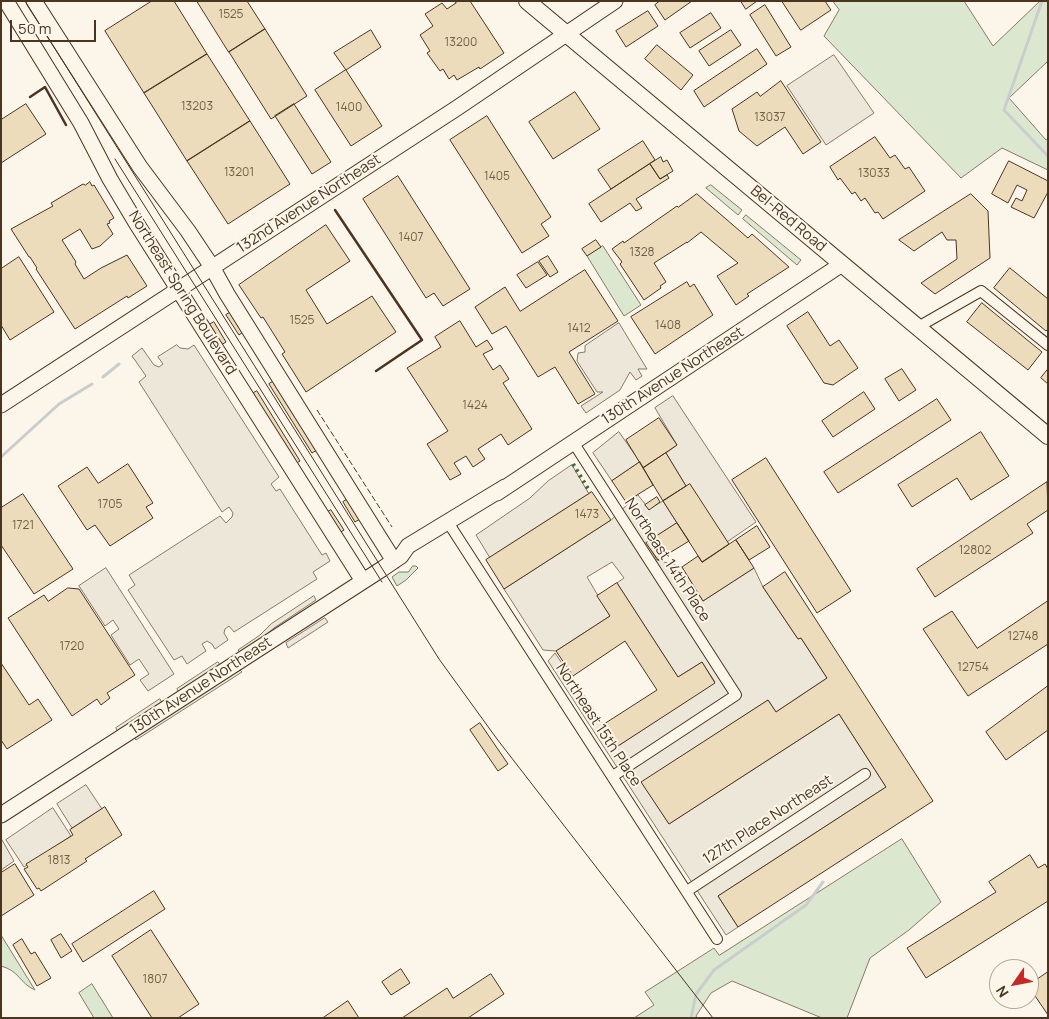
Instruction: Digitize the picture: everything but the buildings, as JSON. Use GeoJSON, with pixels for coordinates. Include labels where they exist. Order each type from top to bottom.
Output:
{"type":"FeatureCollection","features":[{"type":"Feature","properties":{"kind":"main road","name":"Bel-Red Road"},"geometry":{"type":"LineString","coordinates":[[527,1],[1048,436]]}},
{"type":"Feature","properties":{"kind":"street","name":"Northeast Spring Boulevard"},"geometry":{"type":"LineString","coordinates":[[6,1],[81,124],[125,204],[363,581]]}},
{"type":"Feature","properties":{"kind":"street"},"geometry":{"type":"LineString","coordinates":[[34,1],[140,167],[188,230],[228,296],[398,559]]}},
{"type":"Feature","properties":{"kind":"street","name":"132nd Avenue Northeast"},"geometry":{"type":"LineString","coordinates":[[1,405],[457,108],[615,1]]}},
{"type":"Feature","properties":{"kind":"street","name":"130th Avenue Northeast"},"geometry":{"type":"LineString","coordinates":[[398,559],[408,546],[505,487],[842,264]]}},
{"type":"Feature","properties":{"kind":"street"},"geometry":{"type":"LineString","coordinates":[[918,327],[981,291],[1048,345]]}},
{"type":"Feature","properties":{"kind":"street","name":"Northeast 14th Place"},"geometry":{"type":"LineString","coordinates":[[573,442],[736,695],[612,776]]}},
{"type":"Feature","properties":{"kind":"street","name":"130th Avenue Northeast"},"geometry":{"type":"LineString","coordinates":[[1,815],[363,581],[398,559],[414,554],[505,487]]}},
{"type":"Feature","properties":{"kind":"street","name":"Northeast 15th Place"},"geometry":{"type":"LineString","coordinates":[[452,527],[717,939]]}},
{"type":"Feature","properties":{"kind":"street","name":"127th Place Northeast"},"geometry":{"type":"LineString","coordinates":[[687,891],[865,774]]}},
{"type":"Feature","properties":{"kind":"green space"},"geometry":{"type":"Polygon","coordinates":[[[833,1],[964,1],[993,46],[1040,1],[1048,1],[1048,61],[1009,98],[1046,140],[1048,139],[1048,170],[1002,148],[961,178],[824,36],[839,10],[833,1]]]}},
{"type":"Feature","properties":{"kind":"green space"},"geometry":{"type":"Polygon","coordinates":[[[711,185],[742,210],[738,215],[706,188],[711,185]]]}},
{"type":"Feature","properties":{"kind":"green space"},"geometry":{"type":"Polygon","coordinates":[[[746,215],[801,260],[797,265],[743,219],[746,215]]]}},
{"type":"Feature","properties":{"kind":"green space"},"geometry":{"type":"Polygon","coordinates":[[[603,246],[641,305],[624,316],[587,256],[603,246]]]}},
{"type":"Feature","properties":{"kind":"green space"},"geometry":{"type":"Polygon","coordinates":[[[413,566],[418,568],[397,586],[392,577],[399,572],[408,572],[413,566]]]}},
{"type":"Feature","properties":{"kind":"green space"},"geometry":{"type":"Polygon","coordinates":[[[902,839],[941,902],[909,930],[870,958],[847,1018],[822,1018],[732,981],[711,993],[696,1016],[697,1018],[634,1018],[654,1005],[645,992],[714,948],[719,955],[902,839]]]}},
{"type":"Feature","properties":{"kind":"green space"},"geometry":{"type":"Polygon","coordinates":[[[1,935],[35,990],[12,971],[1,966],[1,935]]]}},
{"type":"Feature","properties":{"kind":"green space"},"geometry":{"type":"Polygon","coordinates":[[[92,984],[113,1018],[94,1018],[79,993],[92,984]]]}},
{"type":"Feature","properties":{"kind":"shaded area"},"geometry":{"type":"Polygon","coordinates":[[[834,55],[874,113],[826,145],[787,86],[834,55]]]}},
{"type":"Feature","properties":{"kind":"shaded area"},"geometry":{"type":"Polygon","coordinates":[[[619,323],[647,369],[638,369],[642,376],[636,380],[630,372],[620,390],[586,413],[581,406],[603,392],[597,392],[577,361],[578,353],[585,352],[585,346],[619,323]]]}},
{"type":"Feature","properties":{"kind":"shaded area"},"geometry":{"type":"Polygon","coordinates":[[[177,345],[180,348],[188,349],[194,345],[279,477],[271,484],[276,491],[280,489],[322,555],[326,553],[330,561],[313,572],[317,579],[234,632],[229,626],[225,629],[224,633],[228,640],[215,649],[207,641],[202,644],[206,651],[187,664],[182,656],[174,660],[128,590],[135,585],[129,575],[220,516],[226,523],[233,513],[229,507],[222,512],[139,382],[146,376],[132,356],[142,348],[154,365],[159,367],[163,364],[158,357],[177,345]]]}},
{"type":"Feature","properties":{"kind":"shaded area"},"geometry":{"type":"Polygon","coordinates":[[[673,396],[756,522],[727,542],[686,486],[666,453],[677,445],[655,408],[673,396]]]}},
{"type":"Feature","properties":{"kind":"shaded area"},"geometry":{"type":"Polygon","coordinates":[[[619,432],[640,462],[612,481],[593,453],[619,432]]]}},
{"type":"Feature","properties":{"kind":"shaded area"},"geometry":{"type":"Polygon","coordinates":[[[572,465],[589,494],[490,558],[476,535],[530,498],[548,481],[572,465]]]}},
{"type":"Feature","properties":{"kind":"shaded area"},"geometry":{"type":"Polygon","coordinates":[[[638,495],[649,509],[663,501],[677,523],[647,543],[657,560],[682,567],[703,601],[754,568],[763,587],[798,639],[801,638],[827,678],[776,712],[768,700],[642,782],[669,824],[839,714],[886,787],[718,896],[738,927],[726,935],[548,661],[555,653],[618,746],[715,682],[702,662],[678,677],[617,583],[624,578],[612,562],[587,577],[610,616],[556,651],[543,650],[504,589],[611,520],[638,495]]]}},
{"type":"Feature","properties":{"kind":"shaded area"},"geometry":{"type":"Polygon","coordinates":[[[106,568],[174,674],[148,691],[140,680],[149,674],[139,659],[130,665],[111,635],[119,629],[113,620],[105,626],[79,586],[106,568]]]}},
{"type":"Feature","properties":{"kind":"shaded area"},"geometry":{"type":"Polygon","coordinates":[[[314,596],[316,600],[240,653],[238,650],[260,635],[271,624],[314,596]]]}},
{"type":"Feature","properties":{"kind":"shaded area"},"geometry":{"type":"Polygon","coordinates":[[[325,618],[328,622],[288,648],[286,643],[325,618]]]}},
{"type":"Feature","properties":{"kind":"shaded area"},"geometry":{"type":"Polygon","coordinates":[[[218,662],[221,666],[179,693],[177,689],[218,662]]]}},
{"type":"Feature","properties":{"kind":"shaded area"},"geometry":{"type":"Polygon","coordinates":[[[239,669],[242,672],[136,740],[134,737],[239,669]]]}},
{"type":"Feature","properties":{"kind":"shaded area"},"geometry":{"type":"Polygon","coordinates":[[[160,699],[162,703],[118,732],[116,728],[160,699]]]}},
{"type":"Feature","properties":{"kind":"shaded area"},"geometry":{"type":"Polygon","coordinates":[[[86,785],[102,809],[72,828],[57,804],[86,785]]]}},
{"type":"Feature","properties":{"kind":"shaded area"},"geometry":{"type":"Polygon","coordinates":[[[53,808],[71,836],[24,867],[6,840],[53,808]]]}},
{"type":"Feature","properties":{"kind":"shaded area"},"geometry":{"type":"Polygon","coordinates":[[[1,841],[14,861],[1,870],[1,841]]]}},
{"type":"Feature","properties":{"kind":"waterway"},"geometry":{"type":"LineString","coordinates":[[1042,1],[1004,110],[1048,156]]}},
{"type":"Feature","properties":{"kind":"waterway"},"geometry":{"type":"LineString","coordinates":[[103,377],[119,364]]}},
{"type":"Feature","properties":{"kind":"waterway"},"geometry":{"type":"LineString","coordinates":[[1,457],[59,404],[92,384]]}},
{"type":"Feature","properties":{"kind":"waterway"},"geometry":{"type":"LineString","coordinates":[[691,1018],[696,994],[714,970],[806,905],[823,882]]}},
{"type":"Feature","properties":{"kind":"tram line"},"geometry":{"type":"LineString","coordinates":[[25,1],[439,659],[497,739],[713,1018]]}},
{"type":"Feature","properties":{"kind":"tram line"},"geometry":{"type":"LineString","coordinates":[[115,159],[382,582]]}},
{"type":"Feature","properties":{"kind":"hedge"},"geometry":{"type":"LineString","coordinates":[[573,464],[590,492]]}},
{"type":"Feature","properties":{"kind":"fence"},"geometry":{"type":"LineString","coordinates":[[317,410],[392,527]]}},
{"type":"Feature","properties":{"kind":"wall"},"geometry":{"type":"LineString","coordinates":[[30,97],[45,87],[66,125]]}},
{"type":"Feature","properties":{"kind":"wall"},"geometry":{"type":"LineString","coordinates":[[335,210],[422,340],[376,371]]}}]}
